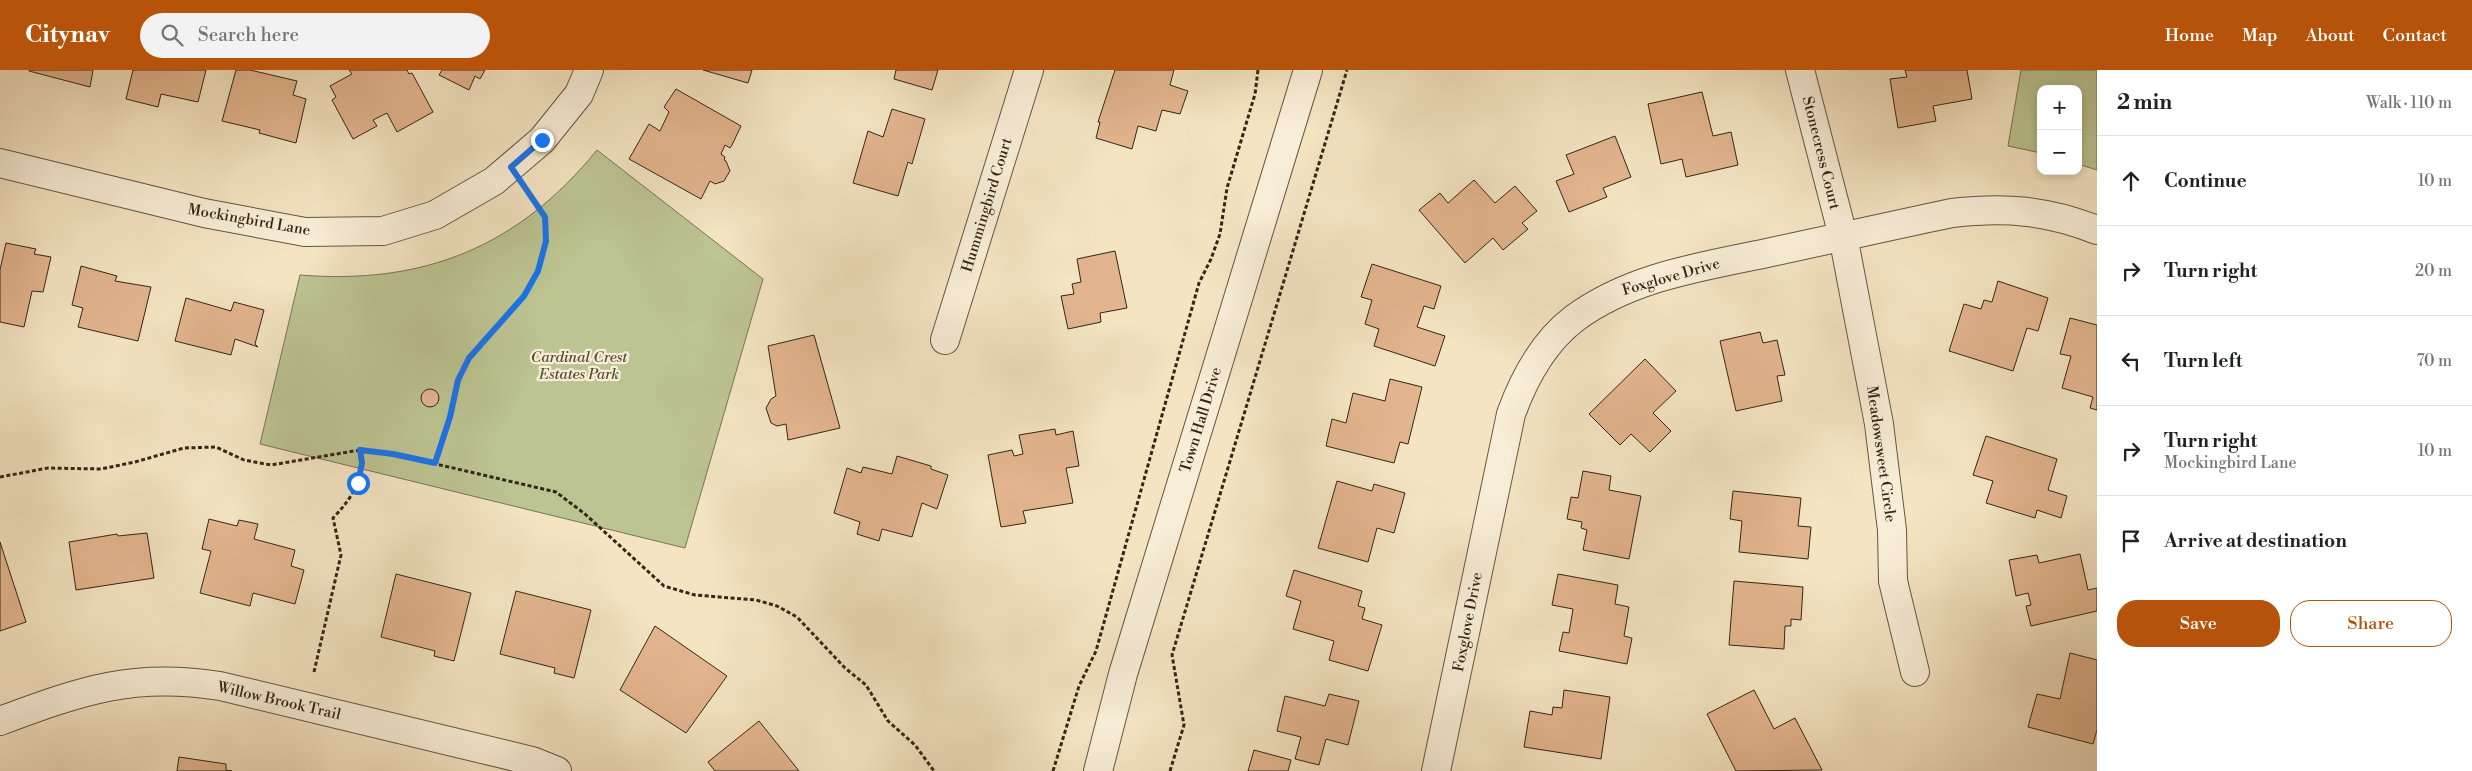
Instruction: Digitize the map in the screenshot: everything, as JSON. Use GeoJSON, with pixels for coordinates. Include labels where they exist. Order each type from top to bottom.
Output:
{"type":"FeatureCollection","features":[{"type":"Feature","properties":{"kind":"street","name":"Mockingbird Lane"},"geometry":{"type":"LineString","coordinates":[[0,163],[204,213],[305,232],[383,230],[435,215],[494,181],[542,140],[579,94],[589,70]]}},
{"type":"Feature","properties":{"kind":"street","name":"Hummingbird Court"},"geometry":{"type":"LineString","coordinates":[[945,340],[1029,70]]}},
{"type":"Feature","properties":{"kind":"street","name":"Town Hall Drive"},"geometry":{"type":"LineString","coordinates":[[1098,771],[1123,674],[1308,70]]}},
{"type":"Feature","properties":{"kind":"street","name":"Stonecress Court"},"geometry":{"type":"LineString","coordinates":[[1800,70],[1843,236]]}},
{"type":"Feature","properties":{"kind":"street","name":"Foxglove Drive"},"geometry":{"type":"LineString","coordinates":[[1436,771],[1511,414],[1520,389],[1547,346],[1574,319],[1604,298],[1630,286],[1682,271],[1952,214],[1985,210],[2019,210],[2048,215],[2097,230]]}},
{"type":"Feature","properties":{"kind":"street","name":"Meadowsweet Circle"},"geometry":{"type":"LineString","coordinates":[[1843,236],[1879,424],[1892,530],[1892,581],[1915,672]]}},
{"type":"Feature","properties":{"kind":"street","name":"Willow Brook Trail"},"geometry":{"type":"LineString","coordinates":[[0,721],[73,694],[116,684],[184,680],[220,686],[532,761],[557,771]]}},
{"type":"Feature","properties":{"kind":"path"},"geometry":{"type":"LineString","coordinates":[[1053,771],[1079,686],[1096,651],[1199,283],[1211,259],[1220,234],[1227,188],[1255,94],[1258,70]]}},
{"type":"Feature","properties":{"kind":"path"},"geometry":{"type":"LineString","coordinates":[[1170,771],[1184,725],[1172,655],[1347,70]]}},
{"type":"Feature","properties":{"kind":"path"},"geometry":{"type":"LineString","coordinates":[[435,463],[450,417],[458,380],[469,358],[524,296],[538,271],[546,241],[545,217],[511,167]]}},
{"type":"Feature","properties":{"kind":"path"},"geometry":{"type":"LineString","coordinates":[[0,477],[48,468],[101,469],[135,462],[184,448],[216,447],[244,460],[271,465],[360,450],[393,454],[435,463],[556,492],[585,514],[664,586],[695,595],[756,600],[777,606],[797,617],[845,668],[866,685],[888,721],[915,745],[934,771]]}},
{"type":"Feature","properties":{"kind":"path"},"geometry":{"type":"LineString","coordinates":[[314,672],[341,556],[333,518],[350,498],[358,483],[362,463],[360,450]]}},
{"type":"Feature","properties":{"kind":"green space"},"geometry":{"type":"Polygon","coordinates":[[[2021,70],[2097,70],[2097,170],[2082,165],[2082,85],[2037,85],[2037,152],[2008,146],[2021,70]]]}},
{"type":"Feature","properties":{"kind":"green space","name":"Cardinal Crest Estates Park"},"geometry":{"type":"Polygon","coordinates":[[[597,150],[763,279],[685,548],[260,444],[300,275],[345,276],[388,273],[428,265],[465,253],[501,235],[535,212],[567,184],[597,150]]]}},
{"type":"Feature","properties":{"kind":"building"},"geometry":{"type":"Polygon","coordinates":[[[29,70],[93,70],[90,87],[29,71],[29,70]]]}},
{"type":"Feature","properties":{"kind":"building"},"geometry":{"type":"Polygon","coordinates":[[[133,70],[206,70],[198,102],[161,94],[158,107],[126,99],[133,70]]]}},
{"type":"Feature","properties":{"kind":"building"},"geometry":{"type":"Polygon","coordinates":[[[236,70],[250,70],[297,81],[293,95],[306,99],[296,143],[259,133],[260,130],[222,121],[236,70]]]}},
{"type":"Feature","properties":{"kind":"building"},"geometry":{"type":"Polygon","coordinates":[[[349,70],[407,70],[409,74],[412,73],[433,112],[397,132],[387,113],[373,120],[377,126],[353,139],[332,100],[336,97],[330,86],[352,74],[349,70]]]}},
{"type":"Feature","properties":{"kind":"building"},"geometry":{"type":"Polygon","coordinates":[[[442,70],[485,70],[480,79],[475,76],[469,90],[439,75],[442,70]]]}},
{"type":"Feature","properties":{"kind":"building"},"geometry":{"type":"Polygon","coordinates":[[[703,70],[752,70],[748,83],[703,70]]]}},
{"type":"Feature","properties":{"kind":"building"},"geometry":{"type":"Polygon","coordinates":[[[896,70],[938,70],[932,90],[894,79],[896,70]]]}},
{"type":"Feature","properties":{"kind":"building"},"geometry":{"type":"Polygon","coordinates":[[[1115,70],[1174,70],[1170,85],[1188,91],[1180,114],[1162,110],[1156,131],[1138,126],[1132,149],[1096,138],[1100,122],[1098,122],[1115,70]]]}},
{"type":"Feature","properties":{"kind":"building"},"geometry":{"type":"Polygon","coordinates":[[[1905,70],[1967,70],[1972,99],[1933,106],[1936,121],[1898,128],[1890,79],[1907,77],[1905,70]]]}},
{"type":"Feature","properties":{"kind":"building"},"geometry":{"type":"Polygon","coordinates":[[[676,89],[741,126],[730,148],[725,145],[721,154],[725,157],[724,160],[730,171],[724,181],[715,184],[710,181],[701,199],[629,159],[649,124],[660,131],[669,112],[664,107],[676,89]]]}},
{"type":"Feature","properties":{"kind":"building"},"geometry":{"type":"Polygon","coordinates":[[[1702,92],[1713,136],[1731,132],[1738,165],[1686,177],[1682,159],[1661,164],[1648,104],[1702,92]]]}},
{"type":"Feature","properties":{"kind":"building"},"geometry":{"type":"Polygon","coordinates":[[[892,109],[925,119],[912,164],[908,162],[898,196],[853,183],[868,131],[883,137],[892,109]]]}},
{"type":"Feature","properties":{"kind":"building"},"geometry":{"type":"Polygon","coordinates":[[[1615,136],[1631,177],[1603,188],[1607,197],[1569,212],[1556,181],[1574,174],[1566,155],[1615,136]]]}},
{"type":"Feature","properties":{"kind":"building"},"geometry":{"type":"Polygon","coordinates":[[[1474,180],[1495,203],[1515,186],[1537,211],[1522,223],[1528,229],[1503,250],[1493,238],[1465,263],[1419,210],[1440,193],[1448,203],[1474,180]]]}},
{"type":"Feature","properties":{"kind":"building"},"geometry":{"type":"Polygon","coordinates":[[[6,243],[36,249],[34,254],[51,257],[43,292],[32,291],[24,327],[0,322],[0,270],[6,243]]]}},
{"type":"Feature","properties":{"kind":"building"},"geometry":{"type":"Polygon","coordinates":[[[1115,251],[1127,308],[1100,313],[1101,322],[1068,329],[1061,296],[1074,294],[1072,284],[1081,282],[1077,259],[1115,251]]]}},
{"type":"Feature","properties":{"kind":"building"},"geometry":{"type":"Polygon","coordinates":[[[1372,264],[1441,286],[1434,309],[1424,306],[1417,327],[1445,336],[1435,366],[1374,346],[1379,329],[1365,324],[1372,300],[1361,297],[1372,264]]]}},
{"type":"Feature","properties":{"kind":"building"},"geometry":{"type":"Polygon","coordinates":[[[81,266],[117,276],[115,281],[151,287],[138,341],[78,327],[83,308],[72,305],[81,266]]]}},
{"type":"Feature","properties":{"kind":"building"},"geometry":{"type":"Polygon","coordinates":[[[1998,281],[2048,298],[2038,331],[2027,328],[2013,371],[1949,351],[1964,304],[1981,309],[1984,300],[1992,302],[1998,281]]]}},
{"type":"Feature","properties":{"kind":"building"},"geometry":{"type":"Polygon","coordinates":[[[186,298],[231,311],[234,302],[264,310],[255,344],[258,347],[235,339],[231,355],[175,341],[186,298]]]}},
{"type":"Feature","properties":{"kind":"building"},"geometry":{"type":"Polygon","coordinates":[[[2070,318],[2097,325],[2097,410],[2090,408],[2093,397],[2062,388],[2071,356],[2060,354],[2070,318]]]}},
{"type":"Feature","properties":{"kind":"building"},"geometry":{"type":"Polygon","coordinates":[[[1760,332],[1763,343],[1777,340],[1785,375],[1777,376],[1782,401],[1736,411],[1720,341],[1760,332]]]}},
{"type":"Feature","properties":{"kind":"building"},"geometry":{"type":"Polygon","coordinates":[[[814,335],[840,428],[788,440],[786,424],[777,426],[771,423],[766,408],[771,399],[776,396],[768,346],[814,335]]]}},
{"type":"Feature","properties":{"kind":"building"},"geometry":{"type":"Polygon","coordinates":[[[1645,359],[1676,391],[1653,413],[1671,431],[1650,452],[1631,434],[1620,445],[1589,414],[1645,359]]]}},
{"type":"Feature","properties":{"kind":"building"},"geometry":{"type":"Polygon","coordinates":[[[1390,379],[1422,387],[1408,444],[1400,442],[1394,463],[1326,446],[1332,419],[1346,423],[1353,393],[1385,401],[1390,379]]]}},
{"type":"Feature","properties":{"kind":"building"},"geometry":{"type":"Polygon","coordinates":[[[430,389],[436,392],[439,398],[436,404],[430,407],[424,404],[421,398],[424,392],[430,389]]]}},
{"type":"Feature","properties":{"kind":"building"},"geometry":{"type":"Polygon","coordinates":[[[1055,429],[1056,435],[1073,431],[1079,466],[1066,468],[1073,503],[1023,511],[1026,523],[1001,527],[988,455],[1012,450],[1014,456],[1023,454],[1019,435],[1055,429]]]}},
{"type":"Feature","properties":{"kind":"building"},"geometry":{"type":"Polygon","coordinates":[[[1986,436],[2057,459],[2048,490],[2067,496],[2061,518],[2037,510],[2035,518],[1986,503],[1993,481],[1973,475],[1986,436]]]}},
{"type":"Feature","properties":{"kind":"building"},"geometry":{"type":"Polygon","coordinates":[[[897,456],[931,466],[931,469],[948,475],[937,509],[922,503],[912,537],[882,529],[879,541],[857,534],[860,522],[834,513],[847,468],[861,473],[863,467],[892,474],[897,456]]]}},
{"type":"Feature","properties":{"kind":"building"},"geometry":{"type":"Polygon","coordinates":[[[1583,471],[1611,476],[1609,490],[1641,496],[1629,559],[1583,550],[1587,530],[1581,528],[1582,522],[1567,519],[1571,497],[1578,498],[1583,471]]]}},
{"type":"Feature","properties":{"kind":"building"},"geometry":{"type":"Polygon","coordinates":[[[1337,481],[1372,491],[1374,484],[1405,493],[1394,533],[1377,528],[1368,562],[1318,548],[1337,481]]]}},
{"type":"Feature","properties":{"kind":"building"},"geometry":{"type":"Polygon","coordinates":[[[1733,491],[1801,498],[1798,526],[1811,527],[1808,559],[1739,552],[1742,521],[1730,519],[1733,491]]]}},
{"type":"Feature","properties":{"kind":"building"},"geometry":{"type":"Polygon","coordinates":[[[209,519],[237,526],[239,520],[258,524],[254,539],[295,550],[291,566],[304,570],[295,604],[253,593],[250,606],[200,593],[211,551],[202,549],[209,519]]]}},
{"type":"Feature","properties":{"kind":"building"},"geometry":{"type":"Polygon","coordinates":[[[147,533],[154,578],[76,590],[69,542],[117,534],[118,536],[147,533]]]}},
{"type":"Feature","properties":{"kind":"building"},"geometry":{"type":"Polygon","coordinates":[[[0,542],[26,622],[0,631],[0,542]]]}},
{"type":"Feature","properties":{"kind":"building"},"geometry":{"type":"Polygon","coordinates":[[[2080,554],[2088,590],[2097,588],[2097,611],[2031,626],[2026,606],[2031,605],[2028,593],[2016,596],[2009,560],[2037,555],[2039,563],[2080,554]]]}},
{"type":"Feature","properties":{"kind":"building"},"geometry":{"type":"Polygon","coordinates":[[[1294,570],[1362,591],[1358,606],[1365,608],[1362,619],[1382,625],[1368,671],[1329,660],[1334,641],[1293,629],[1301,601],[1286,596],[1294,570]]]}},
{"type":"Feature","properties":{"kind":"building"},"geometry":{"type":"Polygon","coordinates":[[[396,574],[471,593],[454,661],[434,656],[435,651],[381,637],[396,574]]]}},
{"type":"Feature","properties":{"kind":"building"},"geometry":{"type":"Polygon","coordinates":[[[1558,574],[1618,585],[1615,604],[1629,607],[1624,636],[1632,638],[1627,664],[1559,651],[1563,632],[1569,633],[1573,609],[1552,605],[1558,574]]]}},
{"type":"Feature","properties":{"kind":"building"},"geometry":{"type":"Polygon","coordinates":[[[1734,581],[1803,587],[1801,620],[1791,619],[1791,626],[1785,626],[1784,649],[1729,645],[1734,581]]]}},
{"type":"Feature","properties":{"kind":"building"},"geometry":{"type":"Polygon","coordinates":[[[516,591],[591,610],[574,678],[554,673],[555,668],[500,654],[516,591]]]}},
{"type":"Feature","properties":{"kind":"building"},"geometry":{"type":"Polygon","coordinates":[[[655,626],[727,676],[686,733],[620,690],[655,626]]]}},
{"type":"Feature","properties":{"kind":"building"},"geometry":{"type":"Polygon","coordinates":[[[2070,653],[2097,660],[2097,730],[2093,744],[2028,727],[2037,694],[2060,699],[2070,653]]]}},
{"type":"Feature","properties":{"kind":"building"},"geometry":{"type":"Polygon","coordinates":[[[1564,690],[1610,697],[1601,759],[1524,747],[1530,711],[1552,715],[1553,707],[1562,708],[1564,690]]]}},
{"type":"Feature","properties":{"kind":"building"},"geometry":{"type":"Polygon","coordinates":[[[1754,690],[1774,729],[1795,718],[1822,770],[1736,771],[1707,714],[1754,690]]]}},
{"type":"Feature","properties":{"kind":"building"},"geometry":{"type":"Polygon","coordinates":[[[1329,694],[1359,701],[1348,745],[1326,739],[1319,765],[1295,759],[1301,737],[1277,731],[1285,696],[1325,706],[1329,694]]]}},
{"type":"Feature","properties":{"kind":"building"},"geometry":{"type":"Polygon","coordinates":[[[759,721],[799,771],[715,771],[708,762],[759,721]]]}},
{"type":"Feature","properties":{"kind":"building"},"geometry":{"type":"Polygon","coordinates":[[[1254,750],[1291,760],[1288,771],[1248,771],[1254,750]]]}},
{"type":"Feature","properties":{"kind":"building"},"geometry":{"type":"Polygon","coordinates":[[[179,757],[226,764],[226,770],[232,771],[177,771],[179,757]]]}},
{"type":"Feature","properties":{"kind":"route"},"geometry":{"type":"LineString","coordinates":[[358,483],[362,463],[360,450],[393,454],[435,463],[450,417],[458,380],[469,358],[524,296],[538,271],[546,241],[545,217],[511,167],[542,140]]}}]}
